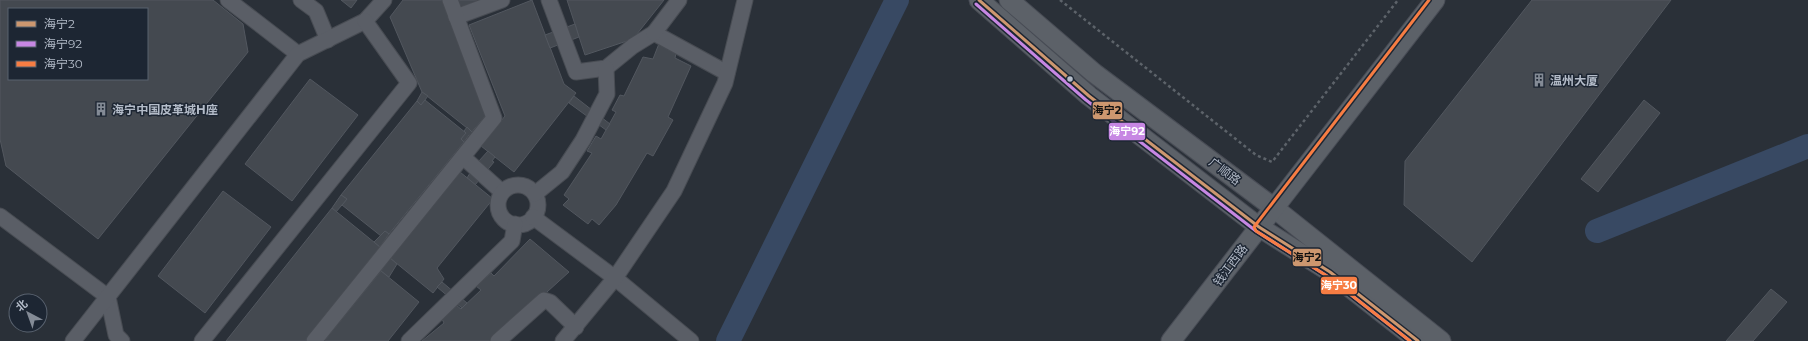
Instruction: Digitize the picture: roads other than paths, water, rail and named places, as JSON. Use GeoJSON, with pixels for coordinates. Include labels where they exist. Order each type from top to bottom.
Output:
{"type":"FeatureCollection","features":[{"type":"Feature","properties":{"kind":"main road","name":"广顺路"},"geometry":{"type":"LineString","coordinates":[[979,0],[1089,96],[1259,227],[1330,272],[1418,341]]}},
{"type":"Feature","properties":{"kind":"main road","name":"广顺路"},"geometry":{"type":"LineString","coordinates":[[1009,0],[1094,73],[1274,208],[1441,341]]}},
{"type":"Feature","properties":{"kind":"main road","name":"钱江西路"},"geometry":{"type":"LineString","coordinates":[[1171,341],[1436,0]]}},
{"type":"Feature","properties":{"kind":"street"},"geometry":{"type":"LineString","coordinates":[[228,0],[298,54]]}},
{"type":"Feature","properties":{"kind":"street"},"geometry":{"type":"LineString","coordinates":[[301,0],[316,11],[328,40]]}},
{"type":"Feature","properties":{"kind":"street"},"geometry":{"type":"LineString","coordinates":[[73,341],[298,54],[365,21],[384,0]]}},
{"type":"Feature","properties":{"kind":"street"},"geometry":{"type":"LineString","coordinates":[[314,341],[494,118],[450,0]]}},
{"type":"Feature","properties":{"kind":"street"},"geometry":{"type":"LineString","coordinates":[[456,17],[502,0]]}},
{"type":"Feature","properties":{"kind":"street"},"geometry":{"type":"LineString","coordinates":[[549,0],[576,72],[606,68],[633,46],[654,33],[678,0]]}},
{"type":"Feature","properties":{"kind":"street"},"geometry":{"type":"LineString","coordinates":[[563,341],[615,278],[674,190],[725,83],[745,0]]}},
{"type":"Feature","properties":{"kind":"street"},"geometry":{"type":"LineString","coordinates":[[202,341],[409,83],[365,21]]}},
{"type":"Feature","properties":{"kind":"street"},"geometry":{"type":"LineString","coordinates":[[654,33],[727,73]]}},
{"type":"Feature","properties":{"kind":"street"},"geometry":{"type":"LineString","coordinates":[[535,194],[562,172],[583,140],[607,94],[606,68]]}},
{"type":"Feature","properties":{"kind":"street"},"geometry":{"type":"LineString","coordinates":[[463,157],[502,192]]}},
{"type":"Feature","properties":{"kind":"street"},"geometry":{"type":"LineString","coordinates":[[519,185],[531,189],[535,194],[538,206],[534,217],[528,222],[515,224],[508,222],[500,212],[498,205],[502,192],[507,188],[519,185]]}},
{"type":"Feature","properties":{"kind":"street"},"geometry":{"type":"LineString","coordinates":[[0,216],[108,297],[116,335],[122,341]]}},
{"type":"Feature","properties":{"kind":"street"},"geometry":{"type":"LineString","coordinates":[[534,217],[615,278],[692,341]]}},
{"type":"Feature","properties":{"kind":"street"},"geometry":{"type":"LineString","coordinates":[[409,341],[512,241],[515,224]]}},
{"type":"Feature","properties":{"kind":"street"},"geometry":{"type":"LineString","coordinates":[[498,341],[544,300],[550,302],[576,327]]}},
{"type":"Feature","properties":{"kind":"waterway"},"geometry":{"type":"LineString","coordinates":[[728,341],[897,0]]}},
{"type":"Feature","properties":{"kind":"waterway"},"geometry":{"type":"LineString","coordinates":[[1597,231],[1808,146]]}},
{"type":"Feature","properties":{"kind":"place","name":"温州大厦"},"geometry":{"type":"Point","coordinates":[1539,80]}},
{"type":"Feature","properties":{"kind":"place","name":"海宁中国皮革城H座"},"geometry":{"type":"Point","coordinates":[101,109]}}]}
